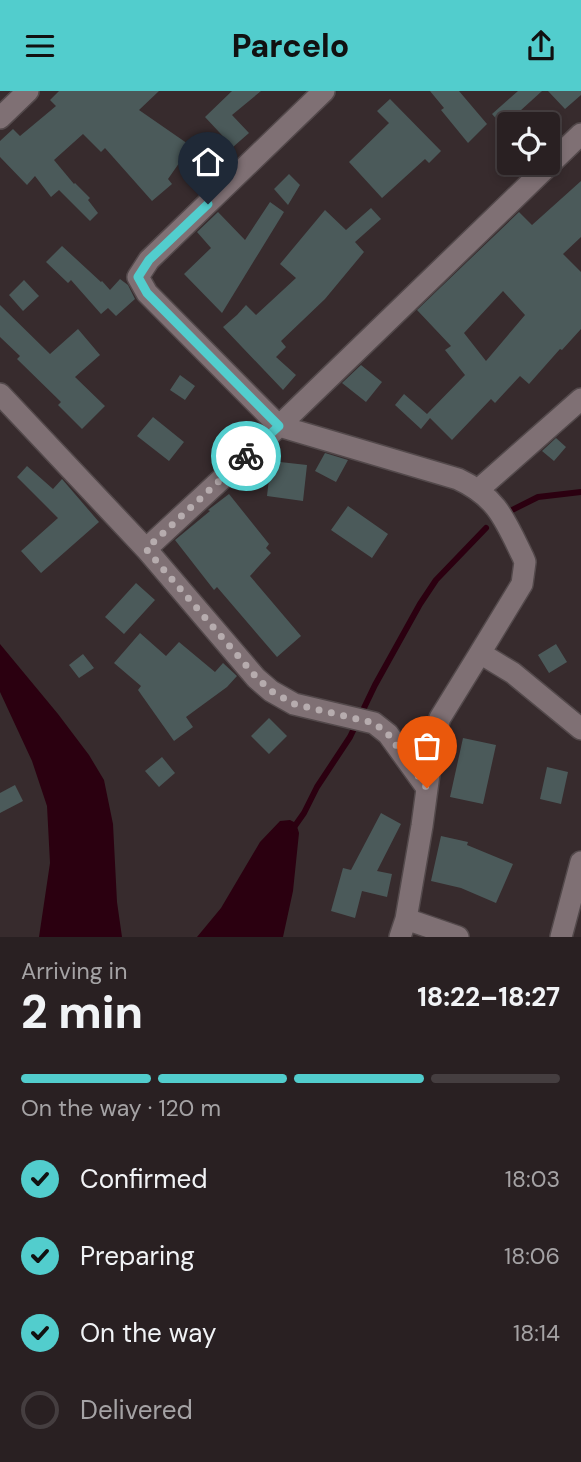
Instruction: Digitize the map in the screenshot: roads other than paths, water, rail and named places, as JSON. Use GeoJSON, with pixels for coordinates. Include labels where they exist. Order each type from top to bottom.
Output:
{"type":"FeatureCollection","features":[{"type":"Feature","properties":{"kind":"street"},"geometry":{"type":"LineString","coordinates":[[0,118],[28,91]]}},
{"type":"Feature","properties":{"kind":"street"},"geometry":{"type":"LineString","coordinates":[[324,91],[149,260],[138,277],[147,293],[279,426],[458,479],[478,490],[500,512],[525,562],[522,584],[440,718],[435,737],[403,928],[458,937]]}},
{"type":"Feature","properties":{"kind":"street"},"geometry":{"type":"LineString","coordinates":[[146,549],[279,426],[581,134]]}},
{"type":"Feature","properties":{"kind":"street"},"geometry":{"type":"LineString","coordinates":[[0,394],[146,549],[271,691],[294,704],[374,723],[388,734],[427,788]]}},
{"type":"Feature","properties":{"kind":"street"},"geometry":{"type":"LineString","coordinates":[[478,490],[581,400]]}},
{"type":"Feature","properties":{"kind":"street"},"geometry":{"type":"LineString","coordinates":[[480,653],[513,673],[581,729]]}},
{"type":"Feature","properties":{"kind":"street"},"geometry":{"type":"LineString","coordinates":[[561,937],[581,862]]}},
{"type":"Feature","properties":{"kind":"waterway"},"geometry":{"type":"LineString","coordinates":[[508,512],[538,497],[581,492]]}},
{"type":"Feature","properties":{"kind":"waterway"},"geometry":{"type":"LineString","coordinates":[[292,830],[350,737],[420,604],[436,580],[486,528]]}}]}
